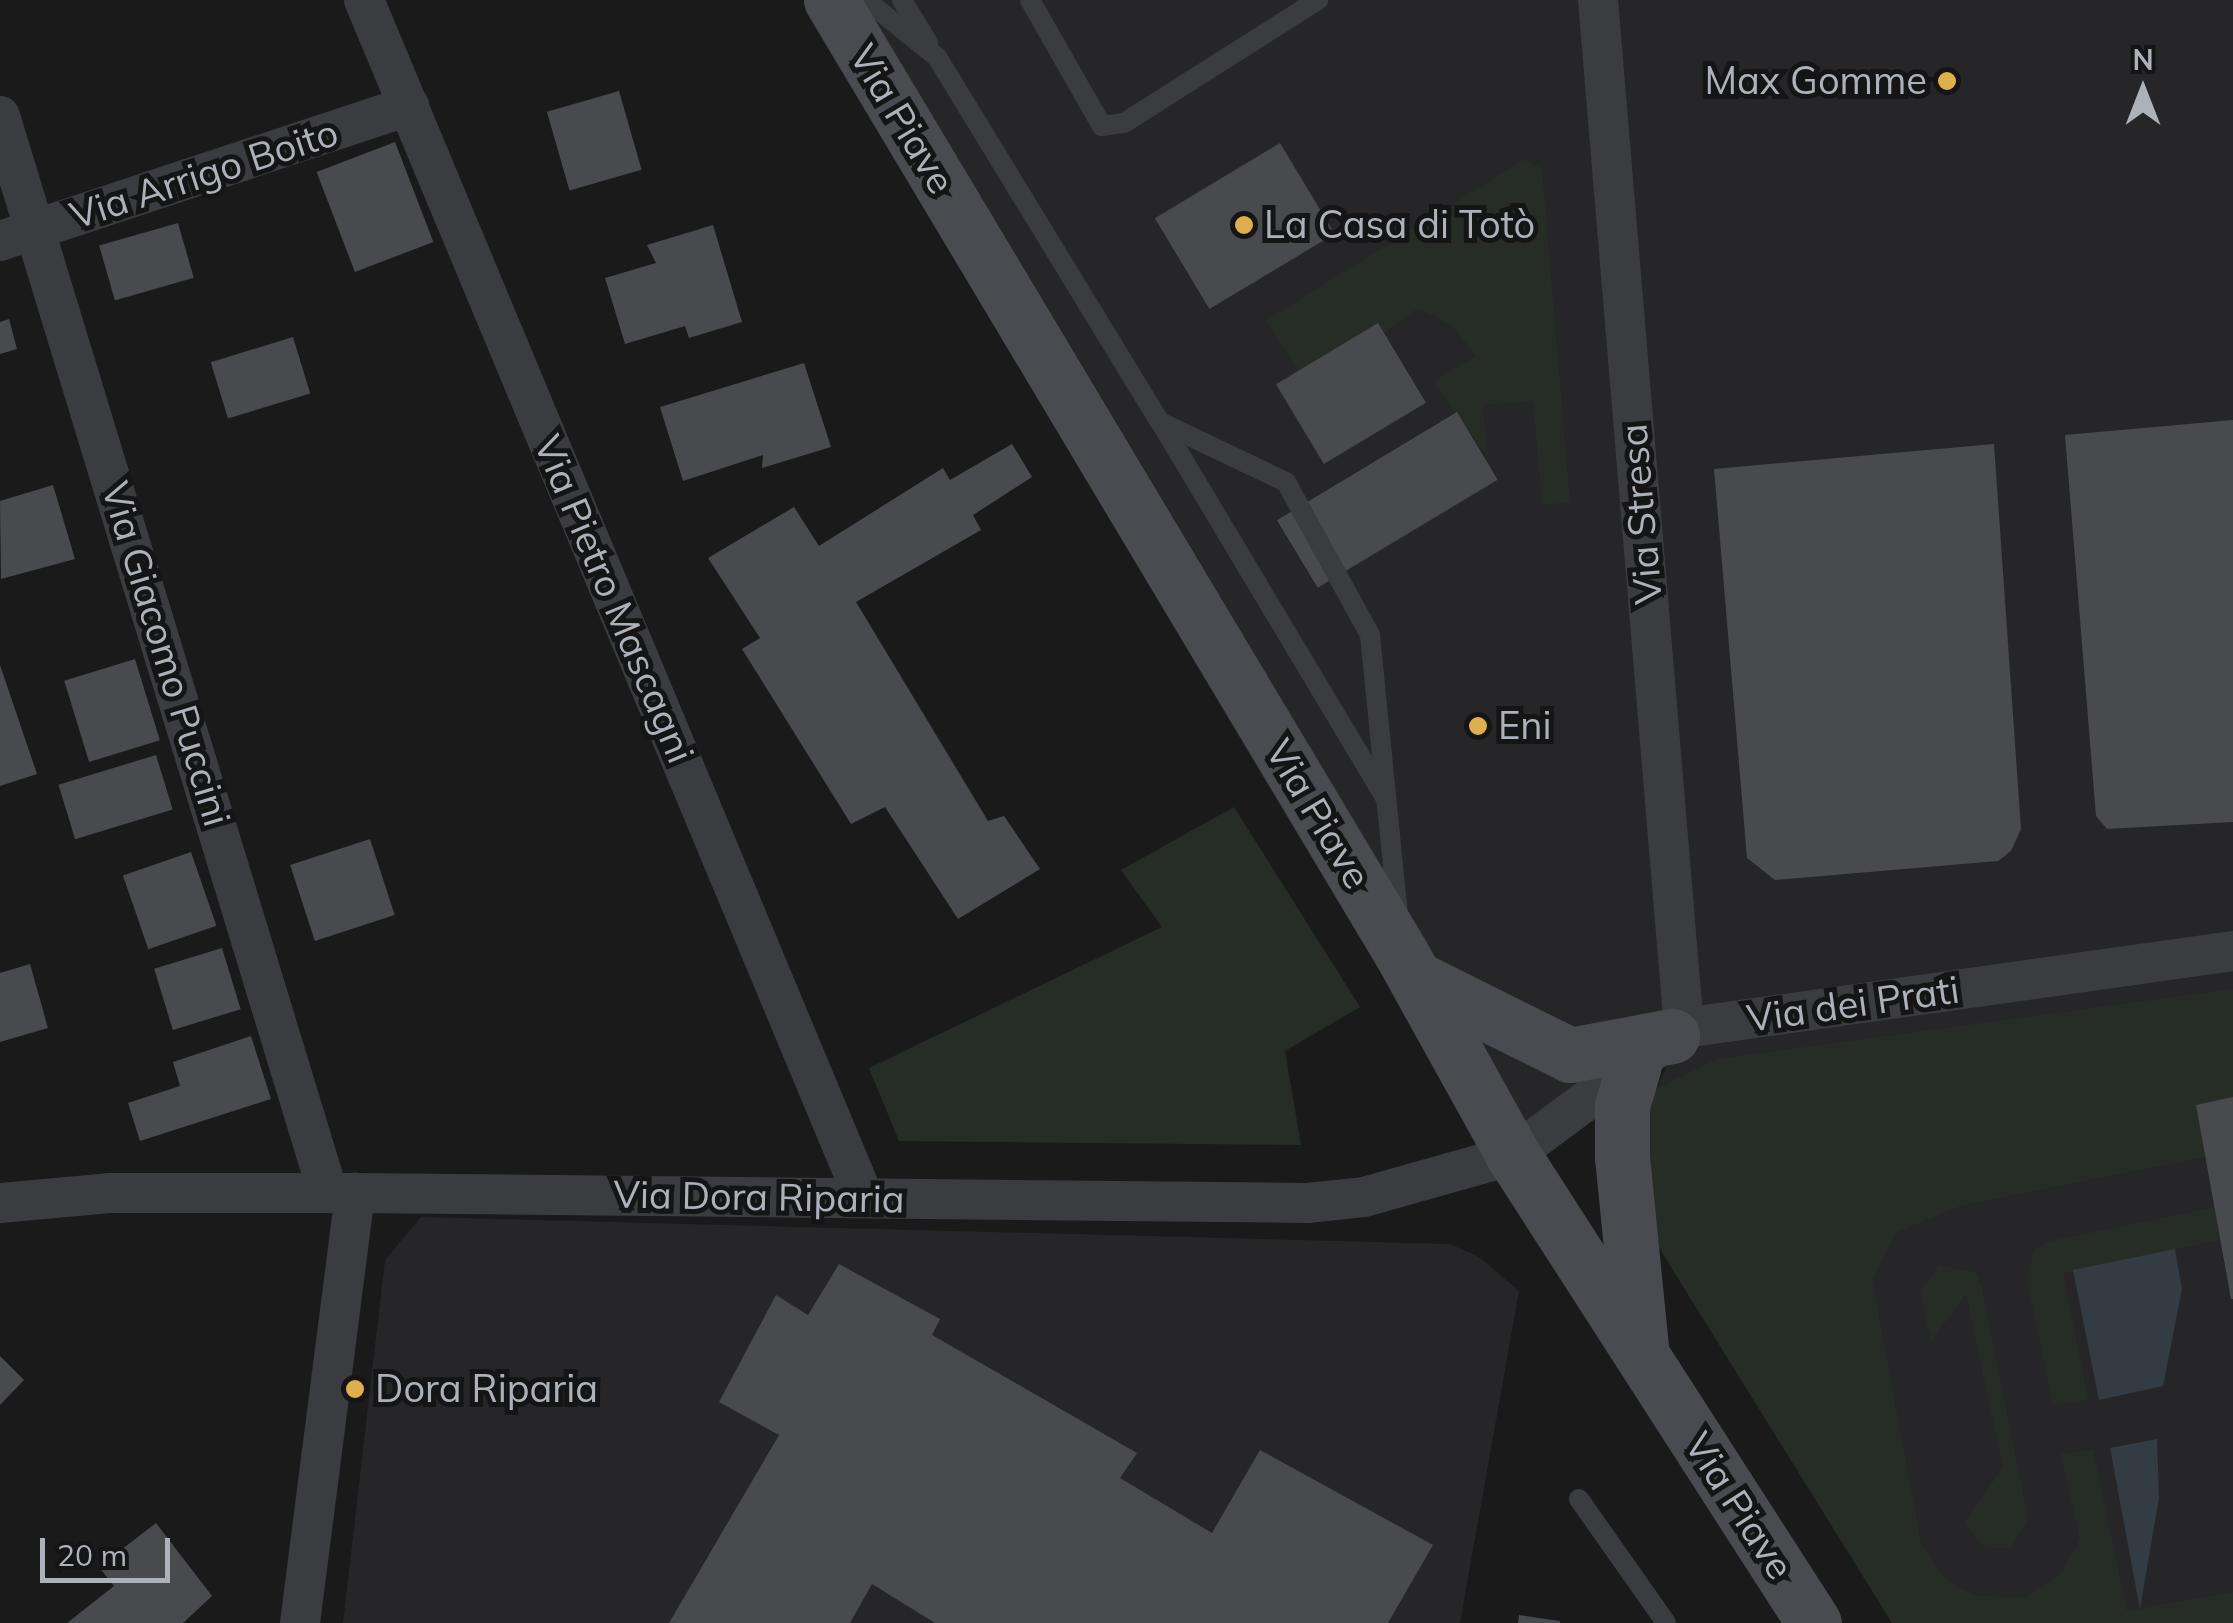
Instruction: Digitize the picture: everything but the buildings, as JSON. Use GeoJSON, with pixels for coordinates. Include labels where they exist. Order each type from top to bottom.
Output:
{"type":"FeatureCollection","features":[{"type":"Feature","properties":{"kind":"main road","name":"Via Piave"},"geometry":{"type":"LineString","coordinates":[[830,0],[1408,966],[1513,1155],[1814,1623]]}},
{"type":"Feature","properties":{"kind":"main road"},"geometry":{"type":"LineString","coordinates":[[1408,966],[1570,1055],[1663,1043]]}},
{"type":"Feature","properties":{"kind":"main road"},"geometry":{"type":"LineString","coordinates":[[1642,1356],[1622,1158],[1622,1106],[1663,1043]]}},
{"type":"Feature","properties":{"kind":"street","name":"Via Pietro Mascagni"},"geometry":{"type":"LineString","coordinates":[[364,0],[864,1198]]}},
{"type":"Feature","properties":{"kind":"street","name":"Via Stresa"},"geometry":{"type":"LineString","coordinates":[[1598,0],[1663,1043]]}},
{"type":"Feature","properties":{"kind":"street","name":"Via Arrigo Boito"},"geometry":{"type":"LineString","coordinates":[[19,235],[409,106]]}},
{"type":"Feature","properties":{"kind":"street","name":"Via Giacomo Puccini"},"geometry":{"type":"LineString","coordinates":[[0,116],[19,235],[342,1193]]}},
{"type":"Feature","properties":{"kind":"street","name":"Via dei Prati"},"geometry":{"type":"LineString","coordinates":[[1513,1155],[1663,1043],[2233,952]]}},
{"type":"Feature","properties":{"kind":"street","name":"Via Dora Riparia"},"geometry":{"type":"LineString","coordinates":[[0,1203],[109,1193],[342,1193],[1307,1204],[1364,1197],[1513,1155]]}},
{"type":"Feature","properties":{"kind":"street"},"geometry":{"type":"LineString","coordinates":[[300,1623],[342,1193]]}},
{"type":"Feature","properties":{"kind":"lane"},"geometry":{"type":"LineString","coordinates":[[866,0],[937,57]]}},
{"type":"Feature","properties":{"kind":"lane"},"geometry":{"type":"LineString","coordinates":[[902,0],[1388,802]]}},
{"type":"Feature","properties":{"kind":"lane"},"geometry":{"type":"LineString","coordinates":[[1030,0],[1102,126],[1124,123],[1318,0]]}},
{"type":"Feature","properties":{"kind":"lane"},"geometry":{"type":"LineString","coordinates":[[1160,422],[1286,482],[1370,636],[1408,966]]}},
{"type":"Feature","properties":{"kind":"lane"},"geometry":{"type":"LineString","coordinates":[[1579,1500],[1666,1623]]}},
{"type":"Feature","properties":{"kind":"shaded area"},"geometry":{"type":"Polygon","coordinates":[[[830,0],[2233,0],[2233,1623],[1892,1623],[1636,1134],[1683,1030],[1513,1155],[830,0]]]}},
{"type":"Feature","properties":{"kind":"shaded area"},"geometry":{"type":"Polygon","coordinates":[[[1525,159],[1542,169],[1570,503],[1542,504],[1533,401],[1483,405],[1487,455],[1433,382],[1476,356],[1452,325],[1418,308],[1384,333],[1377,324],[1299,370],[1265,321],[1525,159]]]}},
{"type":"Feature","properties":{"kind":"shaded area"},"geometry":{"type":"Polygon","coordinates":[[[1234,807],[1360,1007],[1285,1051],[1301,1145],[899,1141],[869,1068],[1162,927],[1121,870],[1234,807]]]}},
{"type":"Feature","properties":{"kind":"shaded area"},"geometry":{"type":"Polygon","coordinates":[[[2233,989],[2233,1097],[2205,1157],[1963,1205],[1895,1233],[1872,1280],[1921,1543],[1945,1578],[1975,1596],[2026,1597],[2062,1572],[2080,1539],[2061,1454],[2093,1450],[2127,1611],[2233,1592],[2233,1623],[1892,1623],[1643,1222],[1639,1114],[1654,1090],[1717,1059],[2233,989]]]}},
{"type":"Feature","properties":{"kind":"shaded area"},"geometry":{"type":"Polygon","coordinates":[[[2215,1207],[2220,1240],[2063,1273],[2088,1400],[2053,1406],[2027,1279],[2034,1250],[2046,1242],[2215,1207]]]}},
{"type":"Feature","properties":{"kind":"shaded area"},"geometry":{"type":"Polygon","coordinates":[[[421,1217],[1450,1244],[1479,1257],[1519,1291],[1460,1623],[343,1623],[385,1260],[421,1217]]]}},
{"type":"Feature","properties":{"kind":"shaded area"},"geometry":{"type":"Polygon","coordinates":[[[2175,1249],[2182,1289],[2163,1386],[2099,1400],[2073,1270],[2175,1249]]]}},
{"type":"Feature","properties":{"kind":"shaded area"},"geometry":{"type":"Polygon","coordinates":[[[1939,1265],[1976,1273],[1982,1289],[2028,1518],[2011,1548],[1986,1549],[1965,1523],[2003,1467],[1966,1294],[1931,1341],[1920,1291],[1939,1265]]]}},
{"type":"Feature","properties":{"kind":"shaded area"},"geometry":{"type":"Polygon","coordinates":[[[2157,1439],[2159,1498],[2140,1609],[2110,1448],[2157,1439]]]}},
{"type":"Feature","properties":{"kind":"place","name":"Max Gomme"},"geometry":{"type":"Point","coordinates":[1947,81]}},
{"type":"Feature","properties":{"kind":"place","name":"La Casa di Totò"},"geometry":{"type":"Point","coordinates":[1244,225]}},
{"type":"Feature","properties":{"kind":"place","name":"Eni"},"geometry":{"type":"Point","coordinates":[1478,726]}},
{"type":"Feature","properties":{"kind":"place","name":"Dora Riparia"},"geometry":{"type":"Point","coordinates":[355,1389]}}]}
